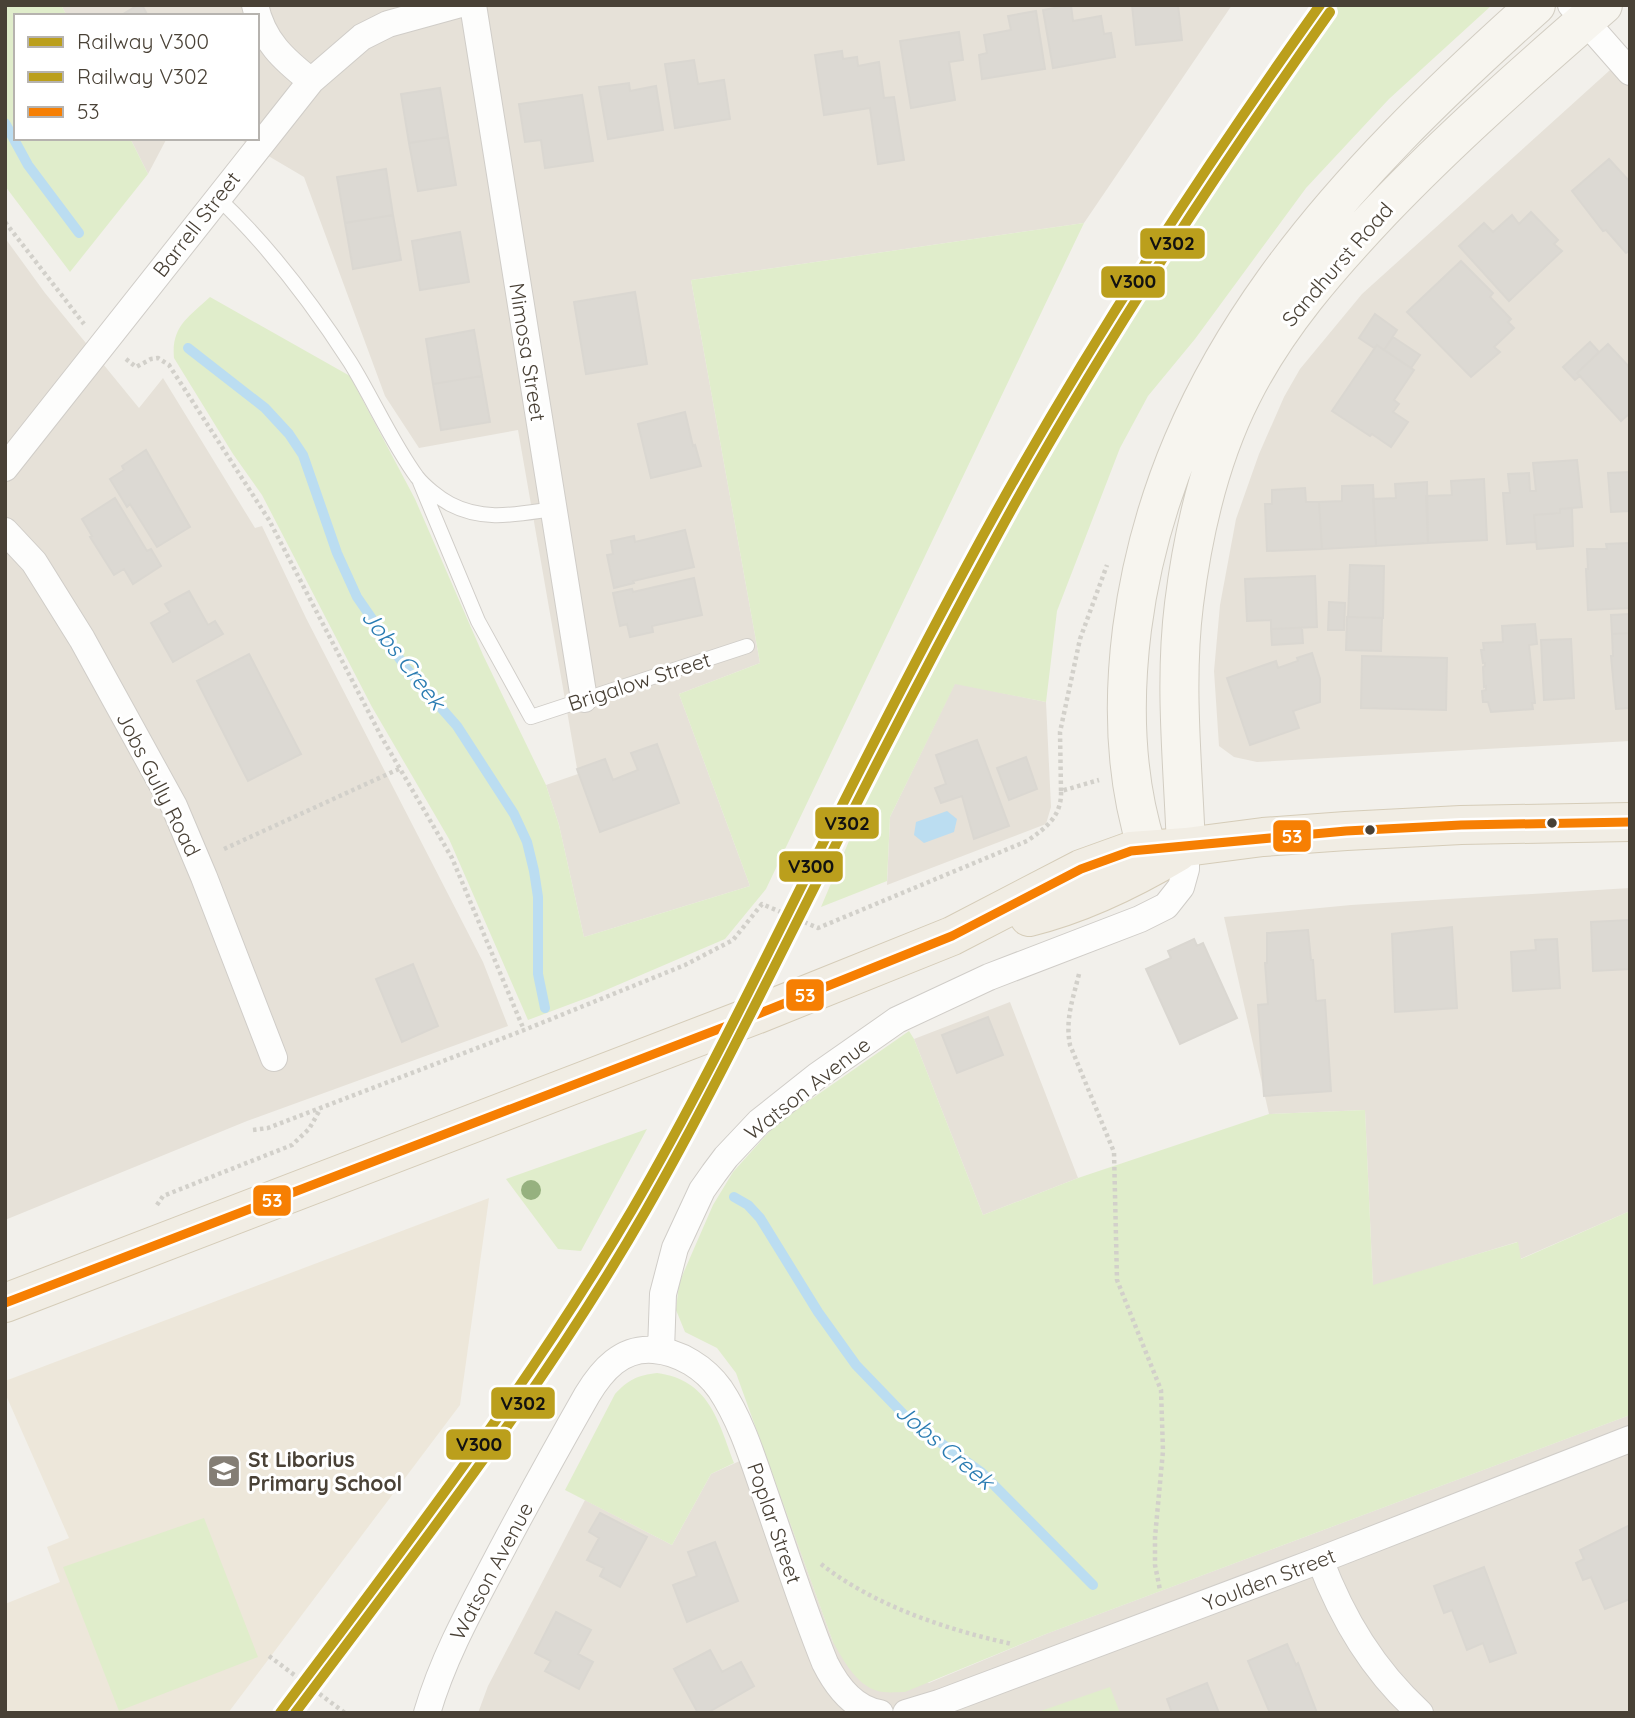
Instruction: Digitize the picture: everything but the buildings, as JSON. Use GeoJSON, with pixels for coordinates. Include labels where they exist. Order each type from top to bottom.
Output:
{"type":"FeatureCollection","features":[{"type":"Feature","properties":{"kind":"main road","name":"Sandhurst Road"},"geometry":{"type":"LineString","coordinates":[[1163,853],[1138,819],[1131,774],[1128,700],[1131,642],[1142,568],[1153,526],[1168,477],[1190,422],[1237,337],[1317,226],[1404,128],[1536,5]]}},
{"type":"Feature","properties":{"kind":"main road","name":"Sandhurst Road"},"geometry":{"type":"LineString","coordinates":[[1163,853],[1180,678],[1184,605],[1196,528],[1215,461],[1241,397],[1287,320],[1362,232],[1586,11]]}},
{"type":"Feature","properties":{"kind":"main road"},"geometry":{"type":"LineString","coordinates":[[5,1303],[758,1014],[952,936],[1081,869],[1112,856],[1163,853],[1263,837],[1346,831],[1461,825],[1630,822]]}},
{"type":"Feature","properties":{"kind":"street","name":"Barrell Street"},"geometry":{"type":"LineString","coordinates":[[5,468],[311,81],[362,37],[388,24],[457,5]]}},
{"type":"Feature","properties":{"kind":"street","name":"Mimosa Street"},"geometry":{"type":"LineString","coordinates":[[474,5],[584,699]]}},
{"type":"Feature","properties":{"kind":"street"},"geometry":{"type":"LineString","coordinates":[[1586,11],[1630,72]]}},
{"type":"Feature","properties":{"kind":"street"},"geometry":{"type":"LineString","coordinates":[[259,19],[265,35],[280,56],[311,81]]}},
{"type":"Feature","properties":{"kind":"street","name":"Jobs Gully Road"},"geometry":{"type":"LineString","coordinates":[[5,531],[33,562],[82,639],[174,806],[274,1058]]}},
{"type":"Feature","properties":{"kind":"street","name":"Watson Avenue"},"geometry":{"type":"LineString","coordinates":[[428,1713],[446,1657],[462,1625],[523,1509],[596,1381],[621,1357],[639,1350],[661,1350],[663,1294],[675,1248],[702,1190],[726,1157],[759,1122],[817,1076],[897,1020],[989,977],[1140,919],[1166,906],[1181,887],[1186,869],[1163,853]]}},
{"type":"Feature","properties":{"kind":"street","name":"Poplar Street"},"geometry":{"type":"LineString","coordinates":[[661,1350],[687,1359],[709,1375],[720,1388],[747,1441],[825,1663],[833,1677],[854,1701],[876,1712]]}},
{"type":"Feature","properties":{"kind":"street","name":"Youlden Street"},"geometry":{"type":"LineString","coordinates":[[906,1713],[1170,1617],[1630,1439]]}},
{"type":"Feature","properties":{"kind":"street"},"geometry":{"type":"LineString","coordinates":[[1320,1560],[1342,1614],[1356,1639],[1373,1664],[1420,1713]]}},
{"type":"Feature","properties":{"kind":"lane"},"geometry":{"type":"LineString","coordinates":[[218,197],[244,222],[307,301],[349,361],[418,479],[448,503],[474,514],[501,517],[553,509]]}},
{"type":"Feature","properties":{"kind":"lane","name":"Brigalow Street"},"geometry":{"type":"LineString","coordinates":[[418,479],[478,621],[531,717],[747,646]]}},
{"type":"Feature","properties":{"kind":"path"},"geometry":{"type":"LineString","coordinates":[[5,222],[80,319],[105,342],[136,367],[159,358],[169,365],[269,520],[347,673],[452,858],[524,1030]]}},
{"type":"Feature","properties":{"kind":"path"},"geometry":{"type":"LineString","coordinates":[[253,1130],[268,1128],[321,1108],[685,965],[733,940],[762,904],[818,928],[1007,850],[1034,836],[1052,821],[1062,803],[1060,732]]}},
{"type":"Feature","properties":{"kind":"path"},"geometry":{"type":"LineString","coordinates":[[198,862],[401,768]]}},
{"type":"Feature","properties":{"kind":"path"},"geometry":{"type":"LineString","coordinates":[[1061,791],[1106,780]]}},
{"type":"Feature","properties":{"kind":"path"},"geometry":{"type":"LineString","coordinates":[[1081,942],[1081,967],[1068,1013],[1067,1028],[1070,1045],[1114,1152],[1117,1280],[1161,1390],[1163,1451],[1155,1565],[1160,1591],[1170,1617]]}},
{"type":"Feature","properties":{"kind":"path"},"geometry":{"type":"LineString","coordinates":[[156,1207],[163,1196],[292,1145],[309,1129],[321,1108]]}},
{"type":"Feature","properties":{"kind":"path"},"geometry":{"type":"LineString","coordinates":[[775,1523],[802,1550],[876,1599],[966,1632],[1021,1646]]}},
{"type":"Feature","properties":{"kind":"path"},"geometry":{"type":"LineString","coordinates":[[269,1656],[345,1713]]}},
{"type":"Feature","properties":{"kind":"shaded area"},"geometry":{"type":"Polygon","coordinates":[[[61,5],[1232,5],[1084,223],[691,280],[760,663],[679,694],[750,886],[584,937],[559,825],[546,785],[578,774],[518,430],[419,448],[385,396],[304,177],[241,140],[259,140],[259,14],[66,14],[61,5]]]}},
{"type":"Feature","properties":{"kind":"shaded area"},"geometry":{"type":"Polygon","coordinates":[[[1630,52],[1630,741],[1257,762],[1234,757],[1219,746],[1214,671],[1220,605],[1236,519],[1259,454],[1284,397],[1300,369],[1362,294],[1630,52]]]}},
{"type":"Feature","properties":{"kind":"shaded area"},"geometry":{"type":"Polygon","coordinates":[[[131,140],[166,140],[148,174],[131,140]]]}},
{"type":"Feature","properties":{"kind":"shaded area"},"geometry":{"type":"Polygon","coordinates":[[[5,238],[45,293],[139,408],[163,378],[255,528],[262,526],[306,618],[483,962],[508,1026],[247,1121],[5,1220],[5,238]]]}},
{"type":"Feature","properties":{"kind":"shaded area"},"geometry":{"type":"Polygon","coordinates":[[[955,683],[1046,702],[1051,807],[1046,824],[887,885],[890,817],[955,683]]]}},
{"type":"Feature","properties":{"kind":"shaded area"},"geometry":{"type":"Polygon","coordinates":[[[1630,888],[1630,1211],[1520,1259],[1517,1242],[1373,1286],[1365,1110],[1269,1114],[1224,917],[1351,905],[1630,888]]]}},
{"type":"Feature","properties":{"kind":"shaded area"},"geometry":{"type":"Polygon","coordinates":[[[1010,1002],[1078,1178],[983,1215],[914,1039],[1010,1002]]]}},
{"type":"Feature","properties":{"kind":"shaded area","name":"St Liborius Primary School"},"geometry":{"type":"Polygon","coordinates":[[[489,1198],[460,1405],[228,1713],[5,1713],[5,1604],[60,1582],[47,1547],[69,1538],[5,1393],[5,1381],[489,1198]]]}},
{"type":"Feature","properties":{"kind":"shaded area"},"geometry":{"type":"Polygon","coordinates":[[[1630,1415],[1630,1713],[478,1713],[488,1686],[585,1500],[672,1545],[711,1474],[764,1450],[833,1642],[929,1683],[1046,1634],[1630,1415]]]}},
{"type":"Feature","properties":{"kind":"green space"},"geometry":{"type":"Polygon","coordinates":[[[5,5],[61,5],[66,14],[14,14],[14,140],[131,140],[148,174],[70,272],[5,186],[5,5]]]}},
{"type":"Feature","properties":{"kind":"green space"},"geometry":{"type":"Polygon","coordinates":[[[1339,5],[1492,5],[1389,99],[1306,188],[1195,339],[1148,396],[1120,448],[1057,611],[1046,702],[955,684],[890,817],[887,881],[821,907],[871,789],[953,626],[1056,434],[1223,167],[1339,5]]]}},
{"type":"Feature","properties":{"kind":"green space"},"geometry":{"type":"Polygon","coordinates":[[[1084,223],[766,889],[725,939],[592,996],[528,1020],[449,839],[372,707],[262,495],[233,454],[174,358],[175,338],[183,323],[210,297],[350,376],[415,499],[483,655],[546,785],[559,825],[584,937],[750,886],[679,694],[760,663],[691,280],[1084,223]]]}},
{"type":"Feature","properties":{"kind":"green space"},"geometry":{"type":"Polygon","coordinates":[[[909,1031],[983,1215],[1078,1178],[1269,1114],[1365,1110],[1373,1285],[1518,1242],[1521,1259],[1630,1211],[1630,1415],[1046,1634],[905,1692],[883,1692],[866,1686],[853,1673],[833,1642],[736,1373],[717,1348],[685,1332],[676,1310],[679,1283],[713,1205],[733,1172],[777,1123],[909,1031]]]}},
{"type":"Feature","properties":{"kind":"green space"},"geometry":{"type":"Polygon","coordinates":[[[647,1129],[581,1251],[558,1249],[506,1179],[647,1129]]]}},
{"type":"Feature","properties":{"kind":"green space"},"geometry":{"type":"Polygon","coordinates":[[[657,1373],[675,1377],[700,1393],[716,1417],[734,1463],[711,1474],[672,1545],[565,1490],[615,1394],[634,1379],[657,1373]]]}},
{"type":"Feature","properties":{"kind":"green space"},"geometry":{"type":"Polygon","coordinates":[[[204,1518],[258,1657],[119,1711],[63,1567],[204,1518]]]}},
{"type":"Feature","properties":{"kind":"green space"},"geometry":{"type":"Polygon","coordinates":[[[1110,1687],[1120,1713],[1035,1713],[1110,1687]]]}},
{"type":"Feature","properties":{"kind":"water"},"geometry":{"type":"Polygon","coordinates":[[[947,811],[957,819],[954,832],[924,843],[914,835],[916,822],[947,811]]]}},
{"type":"Feature","properties":{"kind":"waterway","name":"Jobs Creek"},"geometry":{"type":"LineString","coordinates":[[5,123],[14,139]]}},
{"type":"Feature","properties":{"kind":"waterway","name":"Jobs Creek"},"geometry":{"type":"LineString","coordinates":[[14,140],[28,165],[79,233]]}},
{"type":"Feature","properties":{"kind":"waterway","name":"Jobs Creek"},"geometry":{"type":"LineString","coordinates":[[188,348],[265,408],[289,434],[303,455],[337,553],[357,597],[406,668],[457,726],[514,814],[527,842],[534,871],[538,897],[538,974],[545,1008]]}},
{"type":"Feature","properties":{"kind":"waterway","name":"Jobs Creek"},"geometry":{"type":"LineString","coordinates":[[734,1197],[748,1205],[760,1218],[818,1312],[856,1365],[909,1420],[981,1472],[1093,1585]]}},
{"type":"Feature","properties":{"kind":"rail line","name":"V300"},"geometry":{"type":"LineString","coordinates":[[280,1713],[463,1466],[592,1276],[656,1169],[886,718],[1047,422],[1179,211],[1320,5]]}},
{"type":"Feature","properties":{"kind":"rail line","name":"V302"},"geometry":{"type":"LineString","coordinates":[[295,1713],[478,1467],[565,1342],[606,1277],[691,1129],[908,704],[1035,468],[1156,269],[1330,12]]}},
{"type":"Feature","properties":{"kind":"transit line","name":"53"},"geometry":{"type":"LineString","coordinates":[[5,1303],[758,1014],[952,936],[1081,869],[1131,851],[1346,831],[1461,825],[1630,822]]}},
{"type":"Feature","properties":{"kind":"place","name":"St Liborius Primary School"},"geometry":{"type":"Point","coordinates":[224,1471]}}]}
